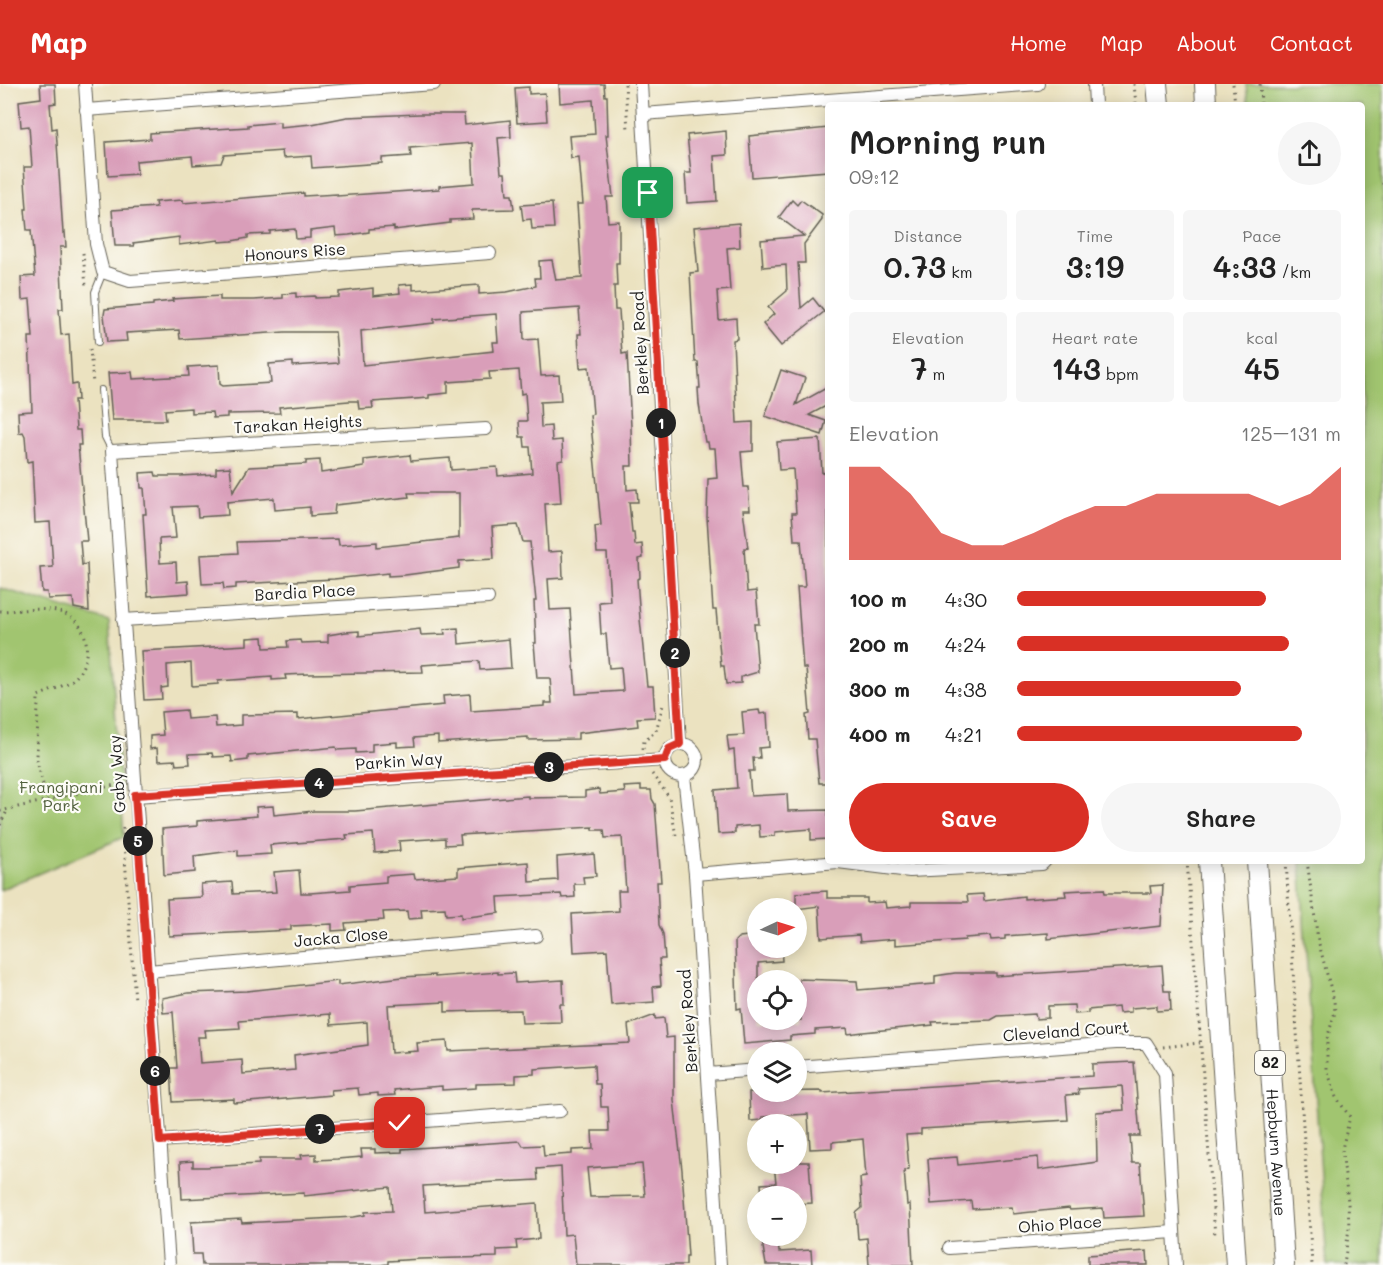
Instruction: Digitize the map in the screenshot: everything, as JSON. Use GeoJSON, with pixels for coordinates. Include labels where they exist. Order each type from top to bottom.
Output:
{"type":"FeatureCollection","features":[{"type":"Feature","properties":{"kind":"main road"},"geometry":{"type":"LineString","coordinates":[[1157,84],[1159,102]]}},
{"type":"Feature","properties":{"kind":"main road"},"geometry":{"type":"LineString","coordinates":[[1205,84],[1206,102]]}},
{"type":"Feature","properties":{"kind":"main road"},"geometry":{"type":"LineString","coordinates":[[1209,864],[1236,1265]]}},
{"type":"Feature","properties":{"kind":"main road","name":"Hepburn Avenue"},"geometry":{"type":"LineString","coordinates":[[1257,864],[1284,1265]]}},
{"type":"Feature","properties":{"kind":"street"},"geometry":{"type":"LineString","coordinates":[[85,84],[96,244],[103,272]]}},
{"type":"Feature","properties":{"kind":"street"},"geometry":{"type":"LineString","coordinates":[[86,110],[435,84]]}},
{"type":"Feature","properties":{"kind":"street","name":"Berkley Road"},"geometry":{"type":"LineString","coordinates":[[641,84],[680,744]]}},
{"type":"Feature","properties":{"kind":"street"},"geometry":{"type":"LineString","coordinates":[[643,114],[1038,84]]}},
{"type":"Feature","properties":{"kind":"street"},"geometry":{"type":"LineString","coordinates":[[1094,84],[1095,102]]}},
{"type":"Feature","properties":{"kind":"street","name":"Honours Rise"},"geometry":{"type":"LineString","coordinates":[[103,272],[130,281],[490,253]]}},
{"type":"Feature","properties":{"kind":"street","name":"Tarakan Heights"},"geometry":{"type":"LineString","coordinates":[[112,451],[486,429]]}},
{"type":"Feature","properties":{"kind":"street","name":"Gaby Way"},"geometry":{"type":"LineString","coordinates":[[112,451],[169,1265]]}},
{"type":"Feature","properties":{"kind":"street","name":"Bardia Place"},"geometry":{"type":"LineString","coordinates":[[123,620],[488,598]]}},
{"type":"Feature","properties":{"kind":"street"},"geometry":{"type":"LineString","coordinates":[[680,744],[692,747],[697,758],[694,770],[684,776],[671,772],[665,760],[669,749],[680,744]]}},
{"type":"Feature","properties":{"kind":"street","name":"Parkin Way"},"geometry":{"type":"LineString","coordinates":[[135,795],[665,760]]}},
{"type":"Feature","properties":{"kind":"street","name":"Berkley Road"},"geometry":{"type":"LineString","coordinates":[[684,776],[695,874],[720,1265]]}},
{"type":"Feature","properties":{"kind":"street"},"geometry":{"type":"LineString","coordinates":[[695,874],[825,863]]}},
{"type":"Feature","properties":{"kind":"street"},"geometry":{"type":"LineString","coordinates":[[879,864],[909,871],[1041,864]]}},
{"type":"Feature","properties":{"kind":"street","name":"Jacka Close"},"geometry":{"type":"LineString","coordinates":[[148,971],[536,936]]}},
{"type":"Feature","properties":{"kind":"street","name":"Cleveland Court"},"geometry":{"type":"LineString","coordinates":[[807,1066],[1116,1042],[1146,1043],[1154,1052]]}},
{"type":"Feature","properties":{"kind":"street"},"geometry":{"type":"LineString","coordinates":[[1154,1052],[1165,1073],[1176,1265]]}},
{"type":"Feature","properties":{"kind":"street"},"geometry":{"type":"LineString","coordinates":[[708,1074],[747,1072]]}},
{"type":"Feature","properties":{"kind":"street"},"geometry":{"type":"LineString","coordinates":[[160,1141],[560,1111]]}},
{"type":"Feature","properties":{"kind":"street","name":"Ohio Place"},"geometry":{"type":"LineString","coordinates":[[949,1248],[1174,1232]]}},
{"type":"Feature","properties":{"kind":"lane"},"geometry":{"type":"LineString","coordinates":[[98,342],[95,292],[103,272]]}},
{"type":"Feature","properties":{"kind":"lane","name":"Gaby Way"},"geometry":{"type":"LineString","coordinates":[[101,390],[105,437],[112,451]]}},
{"type":"Feature","properties":{"kind":"path"},"geometry":{"type":"LineString","coordinates":[[1134,84],[1136,102]]}},
{"type":"Feature","properties":{"kind":"path"},"geometry":{"type":"LineString","coordinates":[[1233,84],[1235,102]]}},
{"type":"Feature","properties":{"kind":"path"},"geometry":{"type":"LineString","coordinates":[[1260,84],[1261,102]]}},
{"type":"Feature","properties":{"kind":"path"},"geometry":{"type":"LineString","coordinates":[[1383,171],[1383,185]]}},
{"type":"Feature","properties":{"kind":"path"},"geometry":{"type":"LineString","coordinates":[[0,611],[51,611],[69,616],[82,628],[86,639],[87,657],[75,678],[38,696],[37,761],[46,800]]}},
{"type":"Feature","properties":{"kind":"path"},"geometry":{"type":"LineString","coordinates":[[0,811],[134,782]]}},
{"type":"Feature","properties":{"kind":"path"},"geometry":{"type":"LineString","coordinates":[[0,825],[7,811]]}},
{"type":"Feature","properties":{"kind":"path"},"geometry":{"type":"LineString","coordinates":[[1187,864],[1215,1242]]}},
{"type":"Feature","properties":{"kind":"path"},"geometry":{"type":"LineString","coordinates":[[1287,864],[1312,1265]]}},
{"type":"Feature","properties":{"kind":"path"},"geometry":{"type":"LineString","coordinates":[[1307,864],[1318,940],[1334,1001],[1335,1012],[1327,1039],[1327,1069],[1336,1097],[1350,1117],[1342,1149],[1348,1202],[1344,1265]]}},
{"type":"Feature","properties":{"kind":"path"},"geometry":{"type":"LineString","coordinates":[[1154,1052],[1167,1045],[1200,1043]]}},
{"type":"Feature","properties":{"kind":"green space"},"geometry":{"type":"Polygon","coordinates":[[[1246,84],[1383,84],[1383,1265],[1327,1265],[1300,864],[1365,864],[1365,102],[1248,102],[1246,84]]]}},
{"type":"Feature","properties":{"kind":"green space","name":"Frangipani Park"},"geometry":{"type":"Polygon","coordinates":[[[0,588],[109,621],[124,837],[0,890],[0,588]]]}},
{"type":"Feature","properties":{"kind":"building"},"geometry":{"type":"Polygon","coordinates":[[[40,84],[55,84],[56,103],[50,104],[52,129],[56,128],[63,233],[65,232],[66,247],[60,247],[63,309],[59,309],[61,335],[69,334],[72,385],[77,384],[78,400],[74,400],[76,430],[80,430],[81,445],[78,445],[87,541],[80,541],[82,565],[87,564],[89,611],[74,608],[73,598],[48,599],[47,592],[42,592],[40,568],[53,567],[50,522],[35,523],[32,461],[27,462],[25,436],[23,432],[19,433],[18,412],[32,411],[29,337],[33,337],[30,299],[22,300],[21,277],[35,276],[31,230],[27,230],[25,209],[27,209],[24,167],[32,167],[29,126],[21,127],[19,101],[41,98],[40,84]]]}},
{"type":"Feature","properties":{"kind":"building"},"geometry":{"type":"Polygon","coordinates":[[[559,84],[604,84],[605,96],[607,96],[608,135],[606,135],[613,197],[606,197],[608,222],[619,221],[619,263],[616,263],[617,286],[614,286],[615,310],[619,310],[622,354],[627,353],[632,466],[626,466],[627,490],[637,489],[638,502],[629,502],[635,545],[642,544],[643,558],[639,559],[640,578],[637,579],[640,619],[647,686],[653,686],[655,717],[637,718],[638,726],[578,733],[578,739],[528,740],[528,737],[438,743],[438,736],[414,738],[415,746],[397,747],[397,742],[372,744],[372,752],[356,753],[356,749],[337,750],[336,747],[248,756],[248,760],[232,762],[231,756],[213,757],[212,753],[189,754],[190,764],[176,765],[175,760],[158,761],[157,748],[150,749],[150,736],[163,735],[161,712],[186,710],[187,719],[215,717],[216,727],[241,725],[241,715],[298,714],[298,719],[444,705],[443,696],[470,694],[471,711],[545,706],[545,703],[552,703],[550,678],[537,678],[534,643],[536,643],[534,601],[536,601],[530,542],[523,542],[518,525],[492,527],[494,559],[459,561],[459,568],[405,575],[388,576],[388,573],[334,579],[236,584],[236,588],[224,589],[223,583],[202,584],[200,555],[238,553],[237,542],[338,539],[339,545],[377,542],[377,547],[459,538],[459,493],[408,493],[409,497],[335,505],[334,514],[310,516],[310,507],[275,510],[274,498],[227,502],[228,515],[198,517],[197,506],[173,507],[176,538],[159,539],[160,563],[176,562],[177,582],[188,581],[189,593],[148,596],[143,514],[146,514],[140,473],[155,472],[156,476],[216,474],[216,468],[230,467],[233,492],[249,467],[306,464],[306,461],[320,460],[321,473],[364,467],[364,460],[410,455],[411,461],[450,458],[451,470],[497,467],[498,476],[532,473],[530,447],[525,447],[524,437],[520,437],[519,421],[527,421],[525,393],[521,394],[519,370],[489,372],[490,379],[448,382],[448,393],[429,395],[429,398],[372,402],[373,408],[359,409],[358,401],[349,401],[279,407],[280,413],[227,414],[227,417],[213,418],[212,412],[191,413],[191,408],[165,410],[166,420],[112,420],[108,373],[132,372],[133,379],[189,376],[188,367],[219,365],[220,384],[223,386],[271,383],[269,364],[293,362],[293,366],[338,363],[335,332],[285,332],[180,339],[179,330],[126,333],[127,341],[107,342],[104,315],[105,309],[153,305],[153,303],[173,301],[172,299],[220,296],[220,300],[254,300],[283,298],[283,294],[296,293],[296,297],[339,297],[339,292],[373,288],[373,296],[400,293],[399,285],[413,284],[413,290],[479,285],[479,294],[507,292],[536,286],[535,278],[540,278],[539,261],[552,260],[556,280],[582,278],[577,204],[583,204],[579,157],[571,158],[569,136],[595,134],[593,100],[560,103],[559,84]],[[579,308],[523,312],[524,340],[538,339],[541,376],[559,375],[561,401],[540,402],[541,427],[551,426],[552,441],[562,440],[563,460],[558,461],[561,503],[545,504],[548,552],[562,551],[563,578],[548,579],[550,610],[570,609],[576,694],[623,691],[621,667],[609,668],[606,634],[601,634],[599,602],[610,601],[607,553],[597,553],[595,526],[601,525],[590,415],[593,414],[589,367],[580,368],[579,308]],[[496,314],[434,319],[434,323],[361,331],[363,365],[494,351],[493,342],[498,342],[496,314]]]}},
{"type":"Feature","properties":{"kind":"building"},"geometry":{"type":"Polygon","coordinates":[[[529,87],[529,94],[545,93],[547,121],[517,123],[515,88],[529,87]]]}},
{"type":"Feature","properties":{"kind":"building"},"geometry":{"type":"Polygon","coordinates":[[[464,114],[465,125],[510,120],[511,137],[498,138],[501,173],[505,173],[507,195],[512,195],[514,209],[472,210],[473,219],[450,220],[450,223],[394,230],[394,227],[369,229],[369,232],[349,235],[336,236],[335,228],[310,231],[310,238],[296,239],[295,229],[248,235],[248,238],[232,241],[219,242],[219,240],[179,245],[179,237],[133,243],[134,246],[115,246],[112,210],[156,207],[155,202],[183,200],[183,203],[304,193],[304,196],[337,194],[337,196],[439,189],[439,186],[474,183],[472,143],[410,148],[411,156],[382,158],[382,163],[312,168],[311,156],[283,158],[282,151],[224,155],[221,163],[193,165],[192,156],[136,161],[137,174],[108,176],[106,142],[150,139],[150,133],[248,127],[248,125],[280,122],[280,127],[347,117],[464,114]]]}},
{"type":"Feature","properties":{"kind":"building"},"geometry":{"type":"Polygon","coordinates":[[[825,128],[825,171],[752,177],[749,136],[825,128]]]}},
{"type":"Feature","properties":{"kind":"building"},"geometry":{"type":"Polygon","coordinates":[[[726,131],[727,155],[714,156],[717,201],[687,203],[685,173],[691,173],[687,135],[726,131]]]}},
{"type":"Feature","properties":{"kind":"building"},"geometry":{"type":"Polygon","coordinates":[[[792,200],[797,205],[801,200],[822,215],[822,220],[804,244],[805,263],[798,263],[801,308],[813,298],[824,312],[781,346],[763,324],[774,314],[768,307],[787,291],[786,265],[763,267],[761,240],[804,236],[779,217],[792,200]]]}},
{"type":"Feature","properties":{"kind":"building"},"geometry":{"type":"Polygon","coordinates":[[[552,203],[554,228],[532,229],[531,219],[523,220],[521,205],[552,203]]]}},
{"type":"Feature","properties":{"kind":"building"},"geometry":{"type":"Polygon","coordinates":[[[739,223],[740,247],[727,248],[730,290],[717,291],[719,320],[736,318],[737,339],[733,340],[737,423],[753,422],[753,451],[741,452],[744,487],[748,487],[750,510],[743,510],[748,548],[744,548],[747,592],[756,591],[759,624],[754,624],[758,672],[741,677],[741,683],[726,684],[724,666],[721,666],[716,610],[713,610],[707,517],[708,479],[717,478],[715,448],[709,448],[708,442],[705,442],[699,404],[698,388],[700,388],[698,362],[695,362],[690,273],[698,272],[694,227],[739,223]]]}},
{"type":"Feature","properties":{"kind":"building"},"geometry":{"type":"Polygon","coordinates":[[[781,370],[805,378],[796,405],[825,389],[825,407],[809,415],[825,421],[822,435],[765,416],[781,370]]]}},
{"type":"Feature","properties":{"kind":"building"},"geometry":{"type":"Polygon","coordinates":[[[820,439],[822,473],[825,472],[825,783],[819,783],[815,739],[808,739],[806,715],[810,714],[806,668],[803,668],[797,587],[805,587],[801,540],[794,540],[792,513],[796,513],[793,469],[779,470],[777,442],[820,439]]]}},
{"type":"Feature","properties":{"kind":"building"},"geometry":{"type":"Polygon","coordinates":[[[458,628],[459,644],[509,639],[511,668],[480,670],[479,661],[422,665],[423,672],[285,675],[286,679],[272,680],[272,677],[218,681],[218,684],[192,686],[191,663],[167,665],[168,687],[161,688],[162,699],[144,700],[141,651],[247,645],[247,638],[263,637],[264,648],[288,647],[287,641],[328,642],[328,635],[346,632],[359,631],[359,636],[420,629],[421,635],[445,634],[444,629],[458,628]]]}},
{"type":"Feature","properties":{"kind":"building"},"geometry":{"type":"Polygon","coordinates":[[[759,710],[760,714],[767,713],[769,747],[759,748],[760,758],[753,758],[754,771],[749,771],[751,796],[787,794],[788,811],[825,810],[825,839],[811,840],[811,829],[775,832],[775,836],[760,837],[759,825],[735,827],[735,833],[718,834],[715,790],[737,788],[734,750],[729,751],[727,736],[744,735],[742,712],[759,710]]]}},
{"type":"Feature","properties":{"kind":"building"},"geometry":{"type":"Polygon","coordinates":[[[641,786],[641,790],[651,790],[655,804],[661,882],[657,882],[659,925],[663,934],[665,959],[659,959],[661,986],[653,987],[654,1002],[611,1005],[607,950],[574,952],[572,914],[619,911],[618,891],[626,891],[622,837],[605,838],[604,830],[593,830],[593,827],[460,835],[461,844],[445,845],[445,838],[399,841],[400,851],[375,853],[373,833],[346,835],[347,839],[270,845],[271,854],[238,856],[238,850],[194,856],[195,872],[164,875],[162,829],[197,826],[197,821],[257,816],[256,807],[273,806],[274,815],[314,811],[355,811],[528,796],[528,798],[585,797],[585,791],[599,789],[600,794],[625,792],[624,787],[641,786]]]}},
{"type":"Feature","properties":{"kind":"building"},"geometry":{"type":"Polygon","coordinates":[[[594,854],[596,876],[583,877],[584,884],[574,884],[575,897],[562,898],[561,894],[498,897],[499,913],[461,918],[461,914],[446,915],[445,908],[421,909],[422,918],[408,919],[407,911],[383,912],[384,920],[345,923],[346,930],[332,931],[332,924],[291,926],[291,930],[169,936],[167,899],[202,897],[201,884],[232,882],[233,894],[276,892],[274,872],[299,870],[301,893],[310,893],[350,890],[350,885],[386,882],[386,876],[414,874],[415,879],[458,876],[458,868],[528,862],[529,882],[558,880],[557,857],[594,854]]]}},
{"type":"Feature","properties":{"kind":"building"},"geometry":{"type":"Polygon","coordinates":[[[1163,885],[1161,926],[1048,939],[1048,933],[1005,936],[1005,939],[991,940],[990,936],[895,945],[895,939],[860,942],[859,935],[821,938],[819,906],[807,908],[807,898],[796,898],[796,893],[827,891],[827,898],[867,898],[867,903],[885,902],[886,908],[911,906],[911,902],[968,902],[967,895],[983,894],[984,901],[1024,896],[1024,899],[1066,896],[1065,891],[1104,889],[1105,893],[1151,893],[1150,886],[1163,885]]]}},
{"type":"Feature","properties":{"kind":"building"},"geometry":{"type":"Polygon","coordinates":[[[747,936],[747,958],[782,958],[782,961],[758,963],[758,970],[747,970],[747,1030],[807,1030],[807,979],[857,981],[858,990],[935,984],[935,976],[955,973],[996,973],[996,976],[1162,965],[1164,991],[1170,991],[1171,1010],[1157,1011],[1157,1006],[1131,1008],[1131,1012],[1119,1013],[1118,1007],[1088,1010],[1088,1013],[1075,1014],[1074,1005],[1048,1006],[1048,1018],[1036,1019],[1035,1014],[998,1016],[991,1020],[932,1022],[933,1025],[848,1034],[847,1028],[815,1030],[815,1034],[790,1036],[790,1040],[744,1044],[741,1008],[737,1009],[735,941],[739,937],[747,936]]]}},
{"type":"Feature","properties":{"kind":"building"},"geometry":{"type":"Polygon","coordinates":[[[498,972],[498,974],[514,973],[515,983],[563,980],[564,1004],[560,1004],[561,1022],[522,1023],[521,1010],[445,1012],[445,1002],[388,1005],[391,1053],[418,1051],[417,1043],[447,1041],[448,1051],[630,1043],[628,1025],[655,1015],[655,1019],[664,1018],[666,1038],[674,1037],[674,1100],[682,1170],[688,1256],[686,1256],[686,1265],[576,1265],[573,1234],[564,1235],[561,1167],[537,1169],[538,1180],[423,1186],[425,1212],[537,1203],[539,1239],[516,1241],[517,1249],[497,1250],[497,1257],[388,1261],[388,1264],[379,1265],[202,1265],[201,1254],[193,1254],[191,1222],[241,1219],[242,1223],[354,1217],[365,1215],[365,1212],[392,1211],[390,1187],[304,1196],[304,1193],[182,1199],[180,1162],[193,1161],[193,1167],[259,1164],[259,1159],[302,1159],[301,1155],[316,1154],[316,1160],[362,1157],[361,1149],[375,1149],[375,1153],[402,1152],[402,1149],[520,1141],[523,1146],[543,1145],[544,1156],[572,1154],[572,1150],[593,1149],[592,1131],[609,1131],[608,1107],[601,1107],[600,1084],[595,1084],[594,1065],[534,1069],[534,1074],[516,1075],[516,1083],[476,1084],[476,1088],[442,1090],[442,1086],[415,1088],[394,1090],[395,1095],[378,1096],[378,1093],[359,1095],[358,1088],[331,1090],[332,1095],[249,1102],[234,1103],[234,1099],[173,1102],[171,1068],[177,1068],[173,1012],[163,1013],[162,998],[188,993],[247,991],[338,981],[338,985],[403,977],[435,975],[435,977],[498,972]],[[330,1014],[239,1021],[240,1028],[205,1030],[206,1037],[198,1037],[200,1063],[242,1060],[243,1074],[295,1070],[294,1055],[368,1045],[367,1022],[331,1025],[330,1014]],[[642,1164],[587,1168],[590,1197],[645,1196],[642,1164]]]}},
{"type":"Feature","properties":{"kind":"building"},"geometry":{"type":"Polygon","coordinates":[[[1134,1062],[1140,1136],[1130,1136],[1132,1163],[1140,1163],[1144,1216],[1104,1218],[1103,1208],[1070,1210],[1069,1208],[1013,1214],[1012,1207],[972,1209],[971,1201],[931,1204],[928,1159],[957,1157],[958,1165],[1038,1157],[1039,1170],[1097,1162],[1096,1112],[1124,1110],[1122,1086],[1078,1089],[1079,1094],[1066,1095],[1068,1120],[921,1129],[921,1134],[906,1135],[909,1169],[904,1170],[907,1205],[910,1204],[913,1265],[869,1265],[867,1238],[858,1239],[856,1213],[862,1208],[860,1178],[866,1177],[863,1139],[832,1142],[832,1148],[810,1149],[808,1114],[750,1114],[749,1102],[807,1102],[807,1091],[822,1091],[822,1093],[1092,1076],[1092,1064],[1134,1062]]]}},
{"type":"Feature","properties":{"kind":"building"},"geometry":{"type":"Polygon","coordinates":[[[807,1162],[809,1162],[812,1203],[807,1203],[807,1186],[761,1186],[761,1184],[776,1183],[775,1174],[807,1174],[807,1162]]]}},
{"type":"Feature","properties":{"kind":"building"},"geometry":{"type":"Polygon","coordinates":[[[763,1246],[778,1246],[779,1252],[811,1250],[812,1265],[766,1265],[763,1246]]]}},
{"type":"Feature","properties":{"kind":"building"},"geometry":{"type":"Polygon","coordinates":[[[1147,1251],[1148,1265],[1088,1265],[1088,1255],[1147,1251]]]}},
{"type":"Feature","properties":{"kind":"route"},"geometry":{"type":"LineString","coordinates":[[400,1123],[160,1141],[135,795],[665,760],[669,749],[680,744],[648,193]]}}]}
